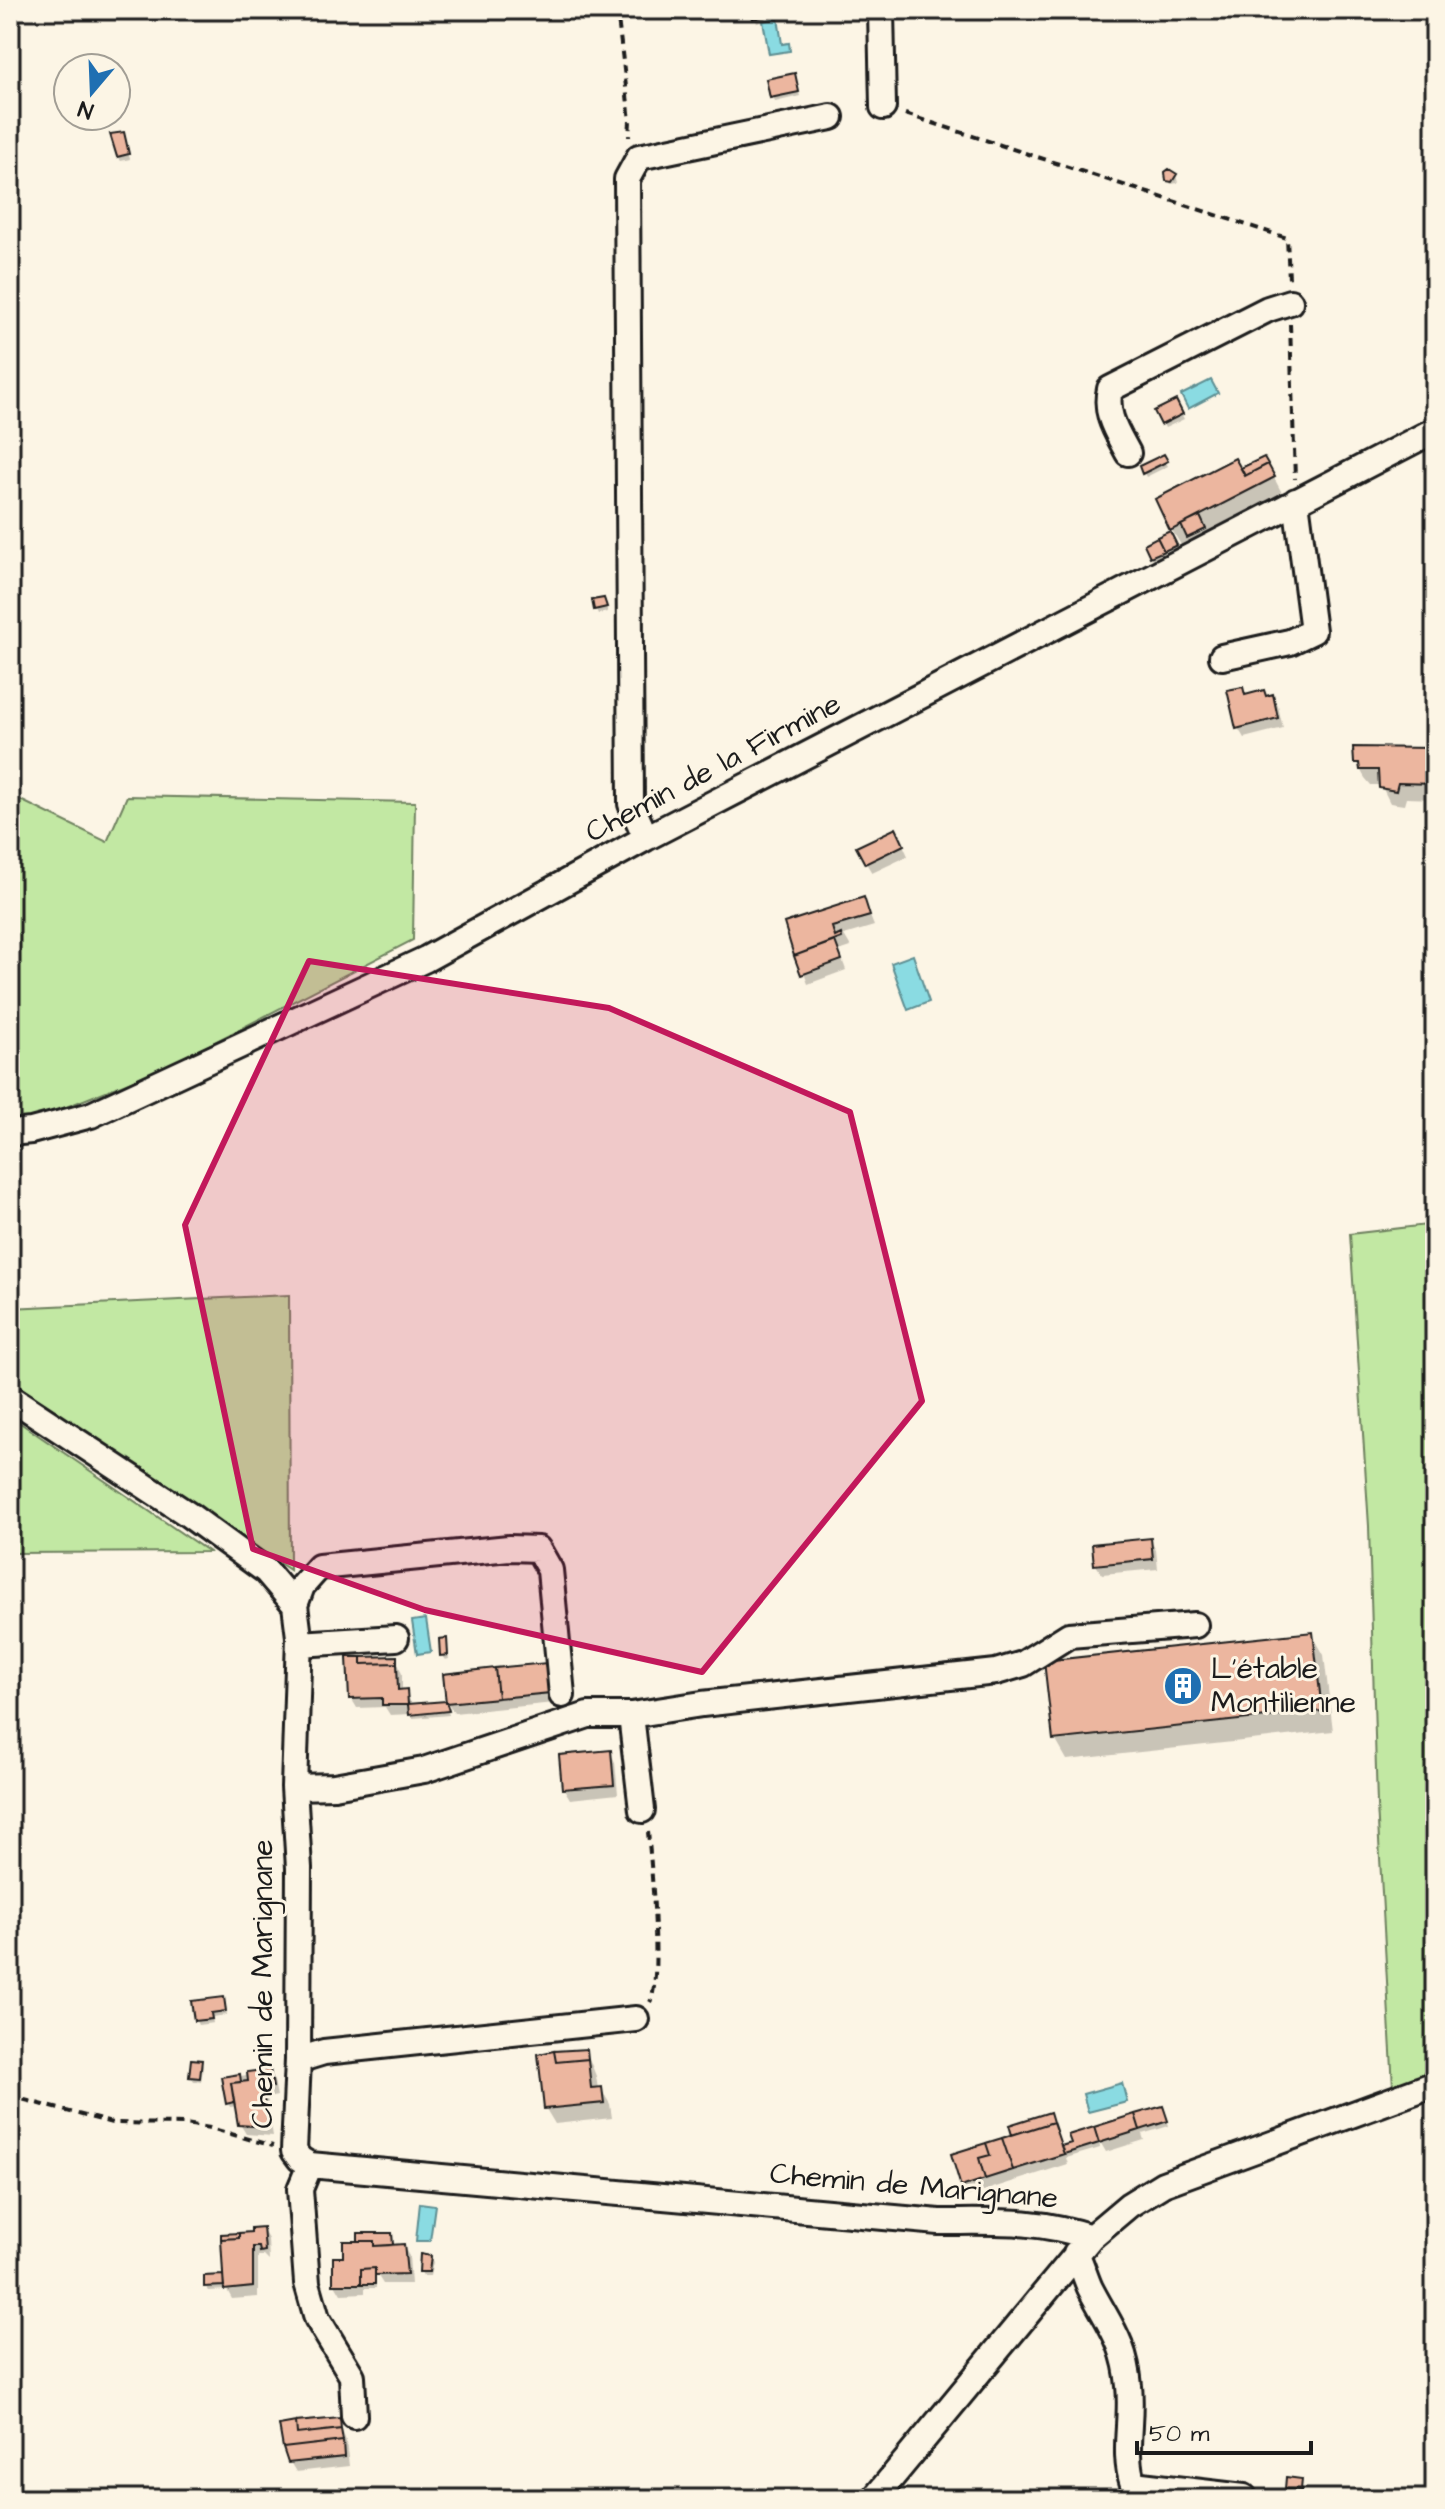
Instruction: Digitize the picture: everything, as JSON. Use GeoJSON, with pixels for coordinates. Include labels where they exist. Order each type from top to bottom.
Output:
{"type":"FeatureCollection","features":[{"type":"Feature","properties":{"kind":"street"},"geometry":{"type":"LineString","coordinates":[[881,10],[883,107]]}},
{"type":"Feature","properties":{"kind":"street"},"geometry":{"type":"LineString","coordinates":[[646,838],[631,804],[627,179],[639,157],[831,117]]}},
{"type":"Feature","properties":{"kind":"street"},"geometry":{"type":"LineString","coordinates":[[1128,453],[1109,415],[1107,401],[1110,389],[1268,309],[1290,302]]}},
{"type":"Feature","properties":{"kind":"street","name":"Chemin de la Firmine"},"geometry":{"type":"LineString","coordinates":[[10,1133],[31,1131],[91,1115],[426,959],[646,838],[1435,430]]}},
{"type":"Feature","properties":{"kind":"street"},"geometry":{"type":"LineString","coordinates":[[1222,657],[1290,642],[1313,631],[1296,501]]}},
{"type":"Feature","properties":{"kind":"street"},"geometry":{"type":"LineString","coordinates":[[10,1397],[189,1515],[266,1571],[295,1605],[302,1586],[319,1567],[509,1548],[538,1549],[550,1570],[562,1695]]}},
{"type":"Feature","properties":{"kind":"street","name":"Chemin de Marignane"},"geometry":{"type":"LineString","coordinates":[[295,1605],[299,1644],[294,1787],[299,1868],[298,2060],[302,2158],[939,2222],[1032,2222],[1084,2245]]}},
{"type":"Feature","properties":{"kind":"street"},"geometry":{"type":"LineString","coordinates":[[294,1787],[334,1786],[424,1770],[588,1715],[631,1715],[702,1704],[996,1672],[1023,1664],[1069,1635],[1195,1625]]}},
{"type":"Feature","properties":{"kind":"street"},"geometry":{"type":"LineString","coordinates":[[299,1644],[396,1638]]}},
{"type":"Feature","properties":{"kind":"street"},"geometry":{"type":"LineString","coordinates":[[631,1715],[642,1810]]}},
{"type":"Feature","properties":{"kind":"street"},"geometry":{"type":"LineString","coordinates":[[298,2060],[324,2052],[636,2019]]}},
{"type":"Feature","properties":{"kind":"street"},"geometry":{"type":"LineString","coordinates":[[874,2499],[1084,2245],[1129,2205],[1163,2184],[1435,2084]]}},
{"type":"Feature","properties":{"kind":"street"},"geometry":{"type":"LineString","coordinates":[[302,2158],[300,2189],[307,2283],[317,2318],[352,2376],[354,2416]]}},
{"type":"Feature","properties":{"kind":"street"},"geometry":{"type":"LineString","coordinates":[[1084,2245],[1089,2286],[1115,2329],[1125,2360],[1130,2388],[1126,2464],[1133,2484],[1244,2497]]}},
{"type":"Feature","properties":{"kind":"path"},"geometry":{"type":"LineString","coordinates":[[617,10],[630,121],[627,179]]}},
{"type":"Feature","properties":{"kind":"path"},"geometry":{"type":"LineString","coordinates":[[883,107],[1287,238],[1296,501]]}},
{"type":"Feature","properties":{"kind":"path"},"geometry":{"type":"LineString","coordinates":[[636,2019],[653,1998],[656,1973],[648,1834],[642,1810]]}},
{"type":"Feature","properties":{"kind":"path"},"geometry":{"type":"LineString","coordinates":[[10,2096],[112,2123],[186,2124],[210,2128],[302,2158]]}},
{"type":"Feature","properties":{"kind":"highlighted area"},"geometry":{"type":"Polygon","coordinates":[[[309,961],[609,1008],[850,1112],[922,1401],[702,1672],[425,1610],[253,1549],[185,1225],[309,961]]]}},
{"type":"Feature","properties":{"kind":"green space"},"geometry":{"type":"Polygon","coordinates":[[[10,795],[107,842],[127,796],[415,802],[413,940],[164,1068],[36,1119],[10,1120],[10,795]]]}},
{"type":"Feature","properties":{"kind":"green space"},"geometry":{"type":"Polygon","coordinates":[[[1435,1224],[1435,2072],[1393,2087],[1377,1805],[1369,1526],[1350,1234],[1435,1224]]]}},
{"type":"Feature","properties":{"kind":"green space"},"geometry":{"type":"Polygon","coordinates":[[[289,1295],[290,1570],[10,1380],[10,1308],[289,1295]]]}},
{"type":"Feature","properties":{"kind":"green space"},"geometry":{"type":"Polygon","coordinates":[[[10,1416],[209,1552],[10,1553],[10,1416]]]}},
{"type":"Feature","properties":{"kind":"water"},"geometry":{"type":"Polygon","coordinates":[[[778,18],[782,44],[789,43],[790,51],[769,54],[763,21],[778,18]]]}},
{"type":"Feature","properties":{"kind":"water"},"geometry":{"type":"Polygon","coordinates":[[[1211,380],[1218,393],[1188,409],[1181,395],[1211,380]]]}},
{"type":"Feature","properties":{"kind":"water"},"geometry":{"type":"Polygon","coordinates":[[[913,955],[929,1002],[908,1010],[891,963],[913,955]]]}},
{"type":"Feature","properties":{"kind":"water"},"geometry":{"type":"Polygon","coordinates":[[[426,1619],[431,1652],[417,1654],[412,1621],[426,1619]]]}},
{"type":"Feature","properties":{"kind":"water"},"geometry":{"type":"Polygon","coordinates":[[[1122,2083],[1127,2102],[1088,2112],[1083,2094],[1122,2083]]]}},
{"type":"Feature","properties":{"kind":"water"},"geometry":{"type":"Polygon","coordinates":[[[420,2203],[435,2205],[430,2241],[416,2241],[420,2203]]]}},
{"type":"Feature","properties":{"kind":"building"},"geometry":{"type":"Polygon","coordinates":[[[763,10],[765,16],[753,19],[751,13],[763,10]]]}},
{"type":"Feature","properties":{"kind":"building"},"geometry":{"type":"Polygon","coordinates":[[[795,73],[799,92],[770,98],[766,79],[795,73]]]}},
{"type":"Feature","properties":{"kind":"building"},"geometry":{"type":"Polygon","coordinates":[[[124,132],[129,154],[117,157],[110,134],[124,132]]]}},
{"type":"Feature","properties":{"kind":"building"},"geometry":{"type":"Polygon","coordinates":[[[1169,169],[1177,174],[1172,182],[1166,181],[1165,172],[1169,169]]]}},
{"type":"Feature","properties":{"kind":"building"},"geometry":{"type":"Polygon","coordinates":[[[1176,400],[1183,414],[1161,425],[1154,411],[1176,400]]]}},
{"type":"Feature","properties":{"kind":"building"},"geometry":{"type":"Polygon","coordinates":[[[1164,454],[1168,461],[1142,474],[1139,466],[1164,454]]]}},
{"type":"Feature","properties":{"kind":"building"},"geometry":{"type":"Polygon","coordinates":[[[1264,457],[1268,464],[1245,476],[1241,468],[1264,457]]]}},
{"type":"Feature","properties":{"kind":"building"},"geometry":{"type":"Polygon","coordinates":[[[1235,458],[1245,476],[1268,464],[1275,477],[1170,531],[1155,499],[1235,458]]]}},
{"type":"Feature","properties":{"kind":"building"},"geometry":{"type":"Polygon","coordinates":[[[1200,516],[1206,529],[1187,538],[1181,525],[1200,516]]]}},
{"type":"Feature","properties":{"kind":"building"},"geometry":{"type":"Polygon","coordinates":[[[1170,531],[1177,545],[1164,551],[1157,537],[1170,531]]]}},
{"type":"Feature","properties":{"kind":"building"},"geometry":{"type":"Polygon","coordinates":[[[1157,537],[1164,551],[1150,557],[1144,544],[1157,537]]]}},
{"type":"Feature","properties":{"kind":"building"},"geometry":{"type":"Polygon","coordinates":[[[604,598],[607,607],[594,610],[592,600],[604,598]]]}},
{"type":"Feature","properties":{"kind":"building"},"geometry":{"type":"Polygon","coordinates":[[[1434,661],[1435,705],[1431,705],[1434,661]]]}},
{"type":"Feature","properties":{"kind":"building"},"geometry":{"type":"Polygon","coordinates":[[[1243,687],[1245,695],[1264,690],[1266,696],[1273,694],[1278,718],[1236,729],[1227,690],[1243,687]]]}},
{"type":"Feature","properties":{"kind":"building"},"geometry":{"type":"Polygon","coordinates":[[[1431,705],[1435,705],[1435,726],[1430,726],[1431,705]]]}},
{"type":"Feature","properties":{"kind":"building"},"geometry":{"type":"Polygon","coordinates":[[[1434,726],[1435,784],[1398,783],[1396,791],[1379,788],[1378,770],[1360,770],[1359,763],[1354,763],[1353,747],[1433,748],[1434,726]]]}},
{"type":"Feature","properties":{"kind":"building"},"geometry":{"type":"Polygon","coordinates":[[[896,828],[904,845],[865,864],[856,847],[896,828]]]}},
{"type":"Feature","properties":{"kind":"building"},"geometry":{"type":"Polygon","coordinates":[[[864,897],[870,916],[832,927],[835,937],[841,934],[842,938],[794,956],[784,923],[864,897]]]}},
{"type":"Feature","properties":{"kind":"building"},"geometry":{"type":"Polygon","coordinates":[[[835,941],[842,960],[801,975],[794,956],[835,941]]]}},
{"type":"Feature","properties":{"kind":"building"},"geometry":{"type":"Polygon","coordinates":[[[1151,1538],[1153,1559],[1094,1565],[1092,1544],[1151,1538]]]}},
{"type":"Feature","properties":{"kind":"building","name":"L'étable Montilienne"},"geometry":{"type":"Polygon","coordinates":[[[1313,1632],[1322,1711],[1053,1740],[1044,1661],[1313,1632]]]}},
{"type":"Feature","properties":{"kind":"building"},"geometry":{"type":"Polygon","coordinates":[[[447,1638],[448,1655],[440,1656],[439,1639],[447,1638]]]}},
{"type":"Feature","properties":{"kind":"building"},"geometry":{"type":"Polygon","coordinates":[[[397,1656],[397,1663],[361,1664],[361,1657],[397,1656]]]}},
{"type":"Feature","properties":{"kind":"building"},"geometry":{"type":"Polygon","coordinates":[[[347,1657],[361,1657],[361,1664],[397,1663],[398,1690],[407,1689],[408,1705],[382,1705],[382,1698],[349,1699],[347,1657]]]}},
{"type":"Feature","properties":{"kind":"building"},"geometry":{"type":"Polygon","coordinates":[[[547,1663],[550,1693],[498,1698],[495,1668],[547,1663]]]}},
{"type":"Feature","properties":{"kind":"building"},"geometry":{"type":"Polygon","coordinates":[[[495,1668],[498,1698],[446,1703],[443,1674],[495,1668]]]}},
{"type":"Feature","properties":{"kind":"building"},"geometry":{"type":"Polygon","coordinates":[[[446,1701],[449,1711],[409,1715],[408,1704],[446,1701]]]}},
{"type":"Feature","properties":{"kind":"building"},"geometry":{"type":"Polygon","coordinates":[[[611,1750],[614,1785],[562,1789],[559,1755],[611,1750]]]}},
{"type":"Feature","properties":{"kind":"building"},"geometry":{"type":"Polygon","coordinates":[[[224,1997],[226,2011],[211,2013],[212,2019],[194,2021],[191,2001],[224,1997]]]}},
{"type":"Feature","properties":{"kind":"building"},"geometry":{"type":"Polygon","coordinates":[[[587,2049],[588,2059],[556,2062],[554,2051],[587,2049]]]}},
{"type":"Feature","properties":{"kind":"building"},"geometry":{"type":"Polygon","coordinates":[[[554,2051],[556,2062],[588,2059],[591,2088],[602,2087],[604,2103],[544,2109],[538,2054],[554,2051]]]}},
{"type":"Feature","properties":{"kind":"building"},"geometry":{"type":"Polygon","coordinates":[[[191,2059],[202,2060],[200,2078],[189,2077],[191,2059]]]}},
{"type":"Feature","properties":{"kind":"building"},"geometry":{"type":"Polygon","coordinates":[[[270,2069],[273,2087],[262,2088],[269,2127],[238,2125],[231,2083],[248,2081],[247,2072],[270,2069]]]}},
{"type":"Feature","properties":{"kind":"building"},"geometry":{"type":"Polygon","coordinates":[[[240,2074],[241,2082],[231,2083],[234,2102],[226,2104],[221,2077],[240,2074]]]}},
{"type":"Feature","properties":{"kind":"building"},"geometry":{"type":"Polygon","coordinates":[[[1163,2106],[1168,2121],[1140,2130],[1135,2114],[1163,2106]]]}},
{"type":"Feature","properties":{"kind":"building"},"geometry":{"type":"Polygon","coordinates":[[[1050,2112],[1053,2122],[1012,2135],[1009,2125],[1050,2112]]]}},
{"type":"Feature","properties":{"kind":"building"},"geometry":{"type":"Polygon","coordinates":[[[1135,2114],[1140,2130],[1099,2143],[1094,2127],[1135,2114]]]}},
{"type":"Feature","properties":{"kind":"building"},"geometry":{"type":"Polygon","coordinates":[[[1053,2122],[1064,2154],[1013,2170],[1002,2138],[1053,2122]]]}},
{"type":"Feature","properties":{"kind":"building"},"geometry":{"type":"Polygon","coordinates":[[[1094,2127],[1099,2143],[1064,2154],[1061,2146],[1071,2143],[1068,2135],[1094,2127]]]}},
{"type":"Feature","properties":{"kind":"building"},"geometry":{"type":"Polygon","coordinates":[[[1002,2138],[1013,2170],[985,2179],[979,2158],[990,2155],[986,2143],[1002,2138]]]}},
{"type":"Feature","properties":{"kind":"building"},"geometry":{"type":"Polygon","coordinates":[[[986,2143],[990,2155],[979,2158],[985,2179],[961,2187],[951,2154],[986,2143]]]}},
{"type":"Feature","properties":{"kind":"building"},"geometry":{"type":"Polygon","coordinates":[[[263,2227],[265,2251],[260,2252],[259,2247],[253,2247],[253,2287],[224,2290],[221,2239],[239,2238],[239,2233],[263,2227]]]}},
{"type":"Feature","properties":{"kind":"building"},"geometry":{"type":"Polygon","coordinates":[[[239,2233],[239,2238],[221,2239],[221,2234],[239,2233]]]}},
{"type":"Feature","properties":{"kind":"building"},"geometry":{"type":"Polygon","coordinates":[[[358,2233],[392,2233],[393,2245],[374,2246],[374,2241],[358,2241],[358,2233]]]}},
{"type":"Feature","properties":{"kind":"building"},"geometry":{"type":"Polygon","coordinates":[[[343,2241],[374,2241],[374,2246],[404,2244],[407,2274],[375,2275],[375,2268],[361,2269],[361,2284],[333,2284],[333,2257],[343,2257],[343,2241]]]}},
{"type":"Feature","properties":{"kind":"building"},"geometry":{"type":"Polygon","coordinates":[[[420,2254],[431,2256],[429,2272],[419,2272],[420,2254]]]}},
{"type":"Feature","properties":{"kind":"building"},"geometry":{"type":"Polygon","coordinates":[[[375,2268],[375,2284],[361,2284],[361,2269],[375,2268]]]}},
{"type":"Feature","properties":{"kind":"building"},"geometry":{"type":"Polygon","coordinates":[[[223,2275],[224,2286],[204,2287],[204,2276],[223,2275]]]}},
{"type":"Feature","properties":{"kind":"building"},"geometry":{"type":"Polygon","coordinates":[[[340,2418],[341,2429],[297,2434],[296,2422],[340,2418]]]}},
{"type":"Feature","properties":{"kind":"building"},"geometry":{"type":"Polygon","coordinates":[[[296,2422],[297,2434],[341,2429],[343,2441],[283,2448],[279,2425],[296,2422]]]}},
{"type":"Feature","properties":{"kind":"building"},"geometry":{"type":"Polygon","coordinates":[[[343,2441],[344,2457],[288,2463],[283,2448],[343,2441]]]}},
{"type":"Feature","properties":{"kind":"building"},"geometry":{"type":"Polygon","coordinates":[[[1286,2477],[1302,2479],[1301,2490],[1285,2489],[1286,2477]]]}},
{"type":"Feature","properties":{"kind":"place","name":"L'étable Montilienne"},"geometry":{"type":"Point","coordinates":[1183,1686]}}]}
